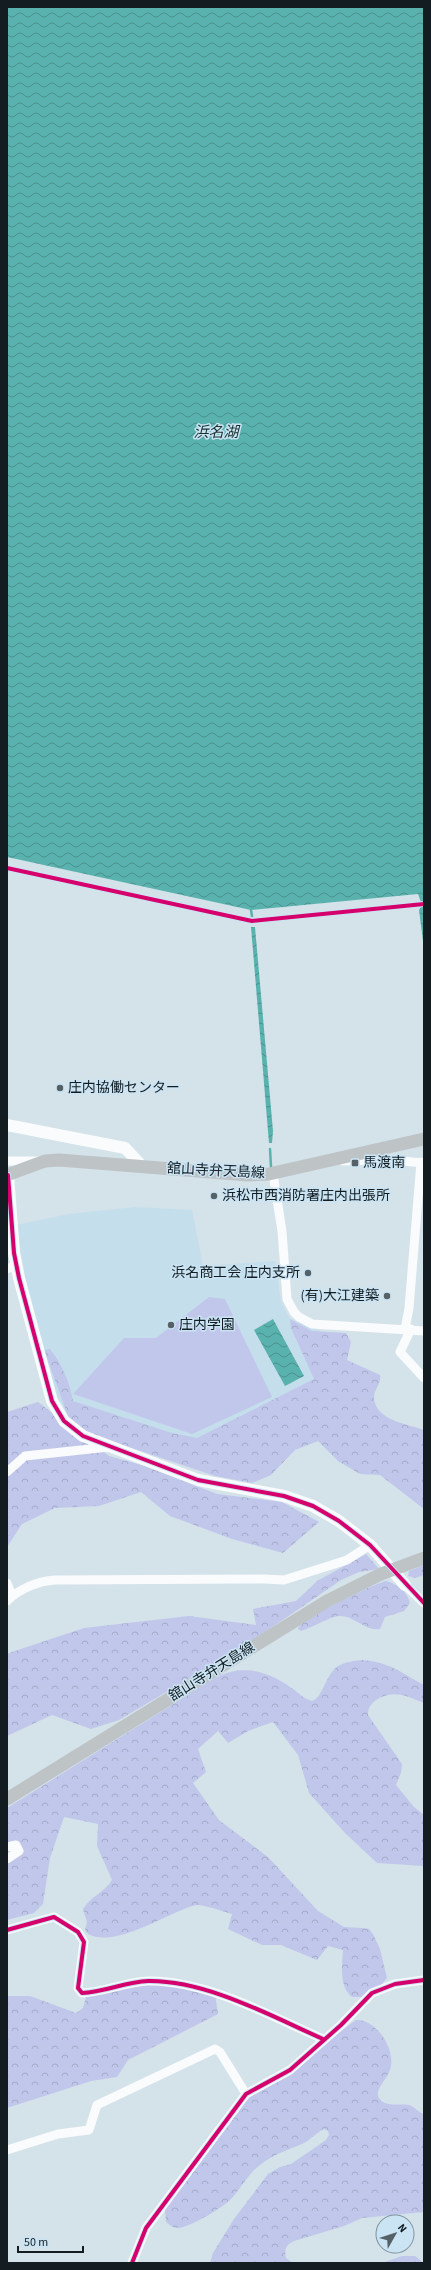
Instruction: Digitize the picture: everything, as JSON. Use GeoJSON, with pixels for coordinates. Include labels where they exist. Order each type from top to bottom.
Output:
{"type":"FeatureCollection","features":[{"type":"Feature","properties":{"kind":"main road","name":"舘山寺弁天島線"},"geometry":{"type":"LineString","coordinates":[[7,1175],[46,1161],[71,1160],[248,1175],[273,1174],[334,1160],[377,1155],[424,1139]]}},
{"type":"Feature","properties":{"kind":"main road","name":"舘山寺弁天島線"},"geometry":{"type":"LineString","coordinates":[[7,1799],[327,1601],[381,1574],[424,1558]]}},
{"type":"Feature","properties":{"kind":"street"},"geometry":{"type":"LineString","coordinates":[[7,1125],[125,1148],[142,1166]]}},
{"type":"Feature","properties":{"kind":"street"},"geometry":{"type":"LineString","coordinates":[[377,1155],[423,1163],[408,1329],[400,1352],[424,1378]]}},
{"type":"Feature","properties":{"kind":"street"},"geometry":{"type":"LineString","coordinates":[[7,1161],[46,1161]]}},
{"type":"Feature","properties":{"kind":"street"},"geometry":{"type":"LineString","coordinates":[[273,1174],[282,1231],[287,1299],[294,1312],[305,1321],[312,1324],[424,1331]]}},
{"type":"Feature","properties":{"kind":"street"},"geometry":{"type":"LineString","coordinates":[[7,1175],[11,1267],[55,1408],[64,1421],[76,1432],[109,1447],[207,1483],[299,1500],[326,1513],[370,1545],[405,1585],[424,1603]]}},
{"type":"Feature","properties":{"kind":"street"},"geometry":{"type":"LineString","coordinates":[[7,1472],[25,1456],[109,1447]]}},
{"type":"Feature","properties":{"kind":"street"},"geometry":{"type":"LineString","coordinates":[[7,1583],[9,1599],[44,1581],[55,1580],[284,1580],[347,1560],[370,1545]]}},
{"type":"Feature","properties":{"kind":"street"},"geometry":{"type":"LineString","coordinates":[[7,1847],[16,1845],[19,1848],[16,1854],[7,1859]]}},
{"type":"Feature","properties":{"kind":"street"},"geometry":{"type":"LineString","coordinates":[[7,1930],[54,1917],[78,1932],[84,1942],[78,1988],[82,1993],[96,1992],[149,1981],[208,1990],[324,2039]]}},
{"type":"Feature","properties":{"kind":"street"},"geometry":{"type":"LineString","coordinates":[[132,2263],[146,2228],[246,2094],[290,2070],[341,2025],[372,1993],[395,1984],[424,1980]]}},
{"type":"Feature","properties":{"kind":"street"},"geometry":{"type":"LineString","coordinates":[[7,2150],[58,2134],[89,2130],[97,2106],[215,2048],[220,2052],[246,2094]]}},
{"type":"Feature","properties":{"kind":"shaded area","name":"庄内学園"},"geometry":{"type":"Polygon","coordinates":[[[135,1207],[192,1210],[203,1266],[275,1261],[281,1302],[290,1319],[321,1331],[331,1373],[213,1447],[69,1419],[58,1405],[27,1286],[16,1225],[69,1214],[135,1207]]]}},
{"type":"Feature","properties":{"kind":"green space"},"geometry":{"type":"Polygon","coordinates":[[[209,1297],[225,1299],[272,1397],[192,1434],[73,1394],[124,1338],[156,1338],[209,1297]]]}},
{"type":"Feature","properties":{"kind":"green space"},"geometry":{"type":"Polygon","coordinates":[[[290,1319],[312,1331],[346,1333],[351,1342],[347,1360],[380,1375],[380,1381],[374,1396],[376,1406],[387,1417],[424,1430],[424,1509],[380,1475],[360,1474],[338,1461],[318,1441],[295,1450],[271,1475],[252,1483],[215,1476],[81,1431],[69,1419],[44,1350],[50,1349],[62,1367],[70,1387],[73,1401],[172,1433],[197,1438],[314,1379],[291,1328],[290,1319]]]}},
{"type":"Feature","properties":{"kind":"green space"},"geometry":{"type":"Polygon","coordinates":[[[38,1402],[109,1456],[145,1466],[217,1494],[282,1502],[319,1522],[283,1553],[232,1539],[170,1516],[141,1492],[99,1506],[55,1508],[22,1524],[7,1547],[7,1412],[38,1402]]]}},
{"type":"Feature","properties":{"kind":"green space"},"geometry":{"type":"Polygon","coordinates":[[[366,1554],[379,1569],[359,1572],[341,1580],[252,1641],[119,1720],[91,1729],[52,1715],[7,1736],[7,1655],[9,1653],[84,1628],[189,1616],[256,1625],[253,1609],[296,1601],[317,1581],[366,1554]]]}},
{"type":"Feature","properties":{"kind":"green space"},"geometry":{"type":"Polygon","coordinates":[[[424,1565],[424,1575],[415,1578],[408,1576],[409,1571],[424,1565]]]}},
{"type":"Feature","properties":{"kind":"green space"},"geometry":{"type":"Polygon","coordinates":[[[386,1581],[401,1589],[407,1595],[410,1603],[404,1611],[385,1617],[380,1629],[369,1628],[344,1616],[339,1616],[301,1631],[298,1629],[302,1624],[324,1610],[353,1595],[386,1581]]]}},
{"type":"Feature","properties":{"kind":"green space"},"geometry":{"type":"Polygon","coordinates":[[[362,1660],[372,1661],[388,1666],[402,1672],[424,1685],[424,1703],[400,1695],[389,1695],[376,1700],[369,1708],[368,1715],[402,1764],[401,1773],[396,1785],[414,1807],[424,1815],[424,1866],[377,1863],[345,1833],[309,1793],[298,1755],[273,1722],[248,1731],[228,1743],[218,1731],[198,1749],[206,1772],[193,1783],[219,1820],[268,1857],[318,1911],[344,1927],[369,1929],[380,1949],[387,1978],[381,1985],[362,1997],[352,1997],[345,1988],[343,1982],[343,1950],[328,1946],[317,1960],[281,1945],[262,1945],[228,1929],[232,1914],[204,1906],[196,1905],[184,1909],[142,1928],[113,1937],[100,1937],[88,1934],[85,1930],[87,1922],[83,1909],[106,1888],[112,1880],[97,1846],[98,1824],[64,1817],[50,1858],[43,1904],[34,1913],[7,1920],[7,1808],[218,1676],[228,1672],[248,1670],[266,1674],[284,1683],[304,1698],[312,1701],[319,1696],[330,1675],[338,1666],[362,1660]]]}},
{"type":"Feature","properties":{"kind":"green space"},"geometry":{"type":"Polygon","coordinates":[[[158,1984],[215,1994],[218,2014],[128,2060],[117,2077],[91,2081],[7,2108],[7,1996],[30,1996],[76,2013],[83,2008],[86,1997],[132,1986],[158,1984]]]}},
{"type":"Feature","properties":{"kind":"green space"},"geometry":{"type":"Polygon","coordinates":[[[356,2020],[370,2024],[377,2029],[387,2043],[390,2051],[391,2066],[378,2093],[380,2100],[387,2104],[409,2105],[424,2114],[424,2212],[375,2214],[375,2217],[362,2218],[344,2226],[294,2241],[287,2246],[285,2252],[286,2258],[293,2263],[210,2263],[213,2253],[234,2219],[268,2174],[280,2167],[291,2164],[326,2140],[329,2135],[328,2131],[324,2129],[304,2143],[265,2161],[252,2172],[236,2194],[228,2202],[207,2216],[185,2227],[179,2228],[172,2226],[166,2222],[165,2209],[243,2102],[356,2020]]]}},
{"type":"Feature","properties":{"kind":"green space"},"geometry":{"type":"Polygon","coordinates":[[[402,2256],[415,2256],[424,2263],[382,2263],[402,2256]]]}},
{"type":"Feature","properties":{"kind":"water","name":"浜名湖"},"geometry":{"type":"Polygon","coordinates":[[[7,7],[424,7],[424,949],[419,910],[422,905],[418,894],[251,910],[7,857],[7,7]]]}},
{"type":"Feature","properties":{"kind":"water"},"geometry":{"type":"Polygon","coordinates":[[[251,927],[255,927],[273,1131],[272,1143],[269,1143],[251,927]]]}},
{"type":"Feature","properties":{"kind":"water"},"geometry":{"type":"Polygon","coordinates":[[[273,1319],[304,1376],[285,1386],[254,1330],[273,1319]]]}},
{"type":"Feature","properties":{"kind":"waterway"},"geometry":{"type":"LineString","coordinates":[[251,910],[252,916]]}},
{"type":"Feature","properties":{"kind":"waterway"},"geometry":{"type":"LineString","coordinates":[[270,1149],[271,1167]]}},
{"type":"Feature","properties":{"kind":"cycle path"},"geometry":{"type":"LineString","coordinates":[[7,868],[252,921],[424,904]]}},
{"type":"Feature","properties":{"kind":"cycle path"},"geometry":{"type":"LineString","coordinates":[[8,1175],[14,1253],[19,1278],[52,1401],[64,1421],[83,1436],[198,1480],[284,1496],[313,1506],[339,1521],[370,1545],[424,1603]]}},
{"type":"Feature","properties":{"kind":"cycle path"},"geometry":{"type":"LineString","coordinates":[[7,1930],[54,1917],[78,1932],[84,1942],[78,1988],[82,1993],[148,1981],[170,1982],[192,1986],[238,2001],[323,2039]]}},
{"type":"Feature","properties":{"kind":"cycle path"},"geometry":{"type":"LineString","coordinates":[[132,2263],[146,2228],[246,2094],[290,2070],[341,2025],[372,1993],[395,1984],[424,1980]]}},
{"type":"Feature","properties":{"kind":"place","name":"庄内協働センター"},"geometry":{"type":"Point","coordinates":[60,1088]}},
{"type":"Feature","properties":{"kind":"place","name":"馬渡南"},"geometry":{"type":"Point","coordinates":[355,1163]}},
{"type":"Feature","properties":{"kind":"place","name":"浜松市西消防署庄内出張所"},"geometry":{"type":"Point","coordinates":[214,1196]}},
{"type":"Feature","properties":{"kind":"place","name":"浜名商工会 庄内支所"},"geometry":{"type":"Point","coordinates":[308,1273]}},
{"type":"Feature","properties":{"kind":"place","name":"(有)大江建築"},"geometry":{"type":"Point","coordinates":[387,1296]}},
{"type":"Feature","properties":{"kind":"place","name":"庄内学園"},"geometry":{"type":"Point","coordinates":[171,1325]}}]}
